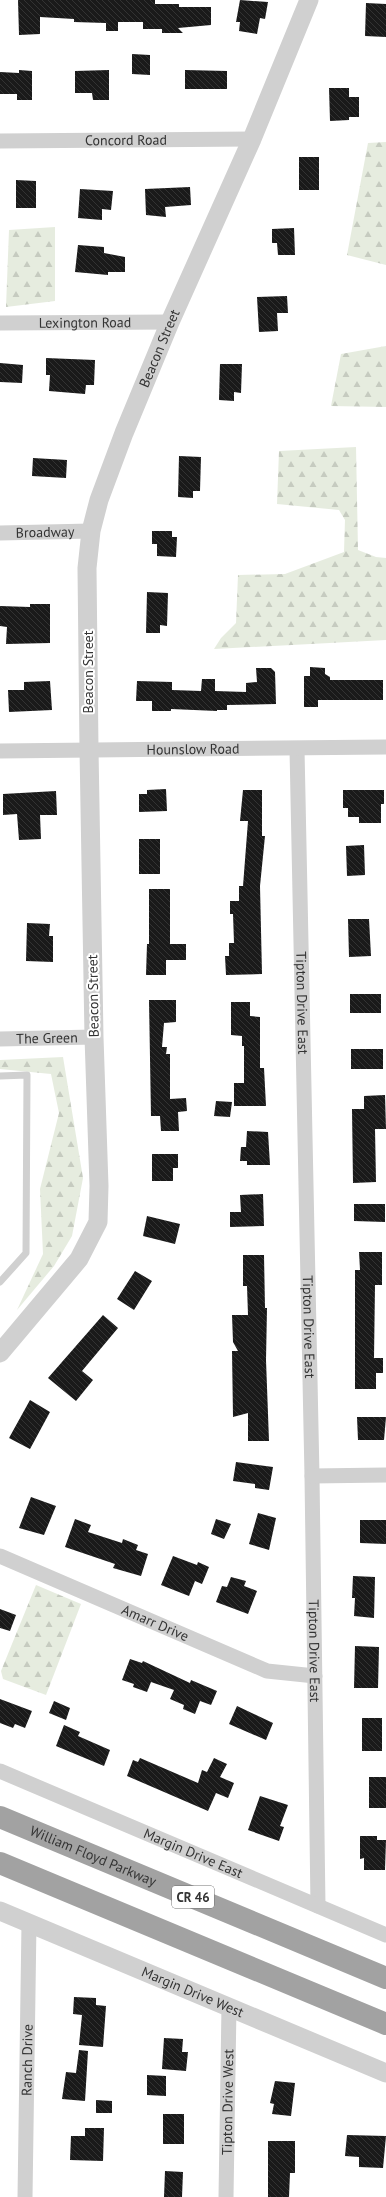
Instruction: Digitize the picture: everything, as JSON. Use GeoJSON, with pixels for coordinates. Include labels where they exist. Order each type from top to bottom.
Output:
{"type":"FeatureCollection","features":[{"type":"Feature","properties":{"kind":"highway","name":"William Floyd Parkway"},"geometry":{"type":"LineString","coordinates":[[0,1817],[386,1978]]}},
{"type":"Feature","properties":{"kind":"highway"},"geometry":{"type":"LineString","coordinates":[[0,1863],[386,2024]]}},
{"type":"Feature","properties":{"kind":"street","name":"Beacon Street"},"geometry":{"type":"LineString","coordinates":[[0,1353],[79,1259],[98,1222],[99,1186],[94,1037],[88,750],[87,568],[91,531],[99,500],[170,322],[252,139],[309,0]]}},
{"type":"Feature","properties":{"kind":"street","name":"Concord Road"},"geometry":{"type":"LineString","coordinates":[[0,141],[252,139]]}},
{"type":"Feature","properties":{"kind":"street","name":"Lexington Road"},"geometry":{"type":"LineString","coordinates":[[0,323],[170,322]]}},
{"type":"Feature","properties":{"kind":"street","name":"Broadway"},"geometry":{"type":"LineString","coordinates":[[0,533],[91,531]]}},
{"type":"Feature","properties":{"kind":"street","name":"Hounslow Road"},"geometry":{"type":"LineString","coordinates":[[0,751],[386,747]]}},
{"type":"Feature","properties":{"kind":"street","name":"Tipton Drive East"},"geometry":{"type":"LineString","coordinates":[[297,748],[312,1476],[318,1906]]}},
{"type":"Feature","properties":{"kind":"street","name":"The Green"},"geometry":{"type":"LineString","coordinates":[[0,1039],[94,1037]]}},
{"type":"Feature","properties":{"kind":"street"},"geometry":{"type":"LineString","coordinates":[[312,1476],[386,1474]]}},
{"type":"Feature","properties":{"kind":"street","name":"Amarr Drive"},"geometry":{"type":"LineString","coordinates":[[0,1556],[267,1671],[315,1676]]}},
{"type":"Feature","properties":{"kind":"street","name":"Margin Drive East"},"geometry":{"type":"LineString","coordinates":[[0,1771],[386,1935]]}},
{"type":"Feature","properties":{"kind":"street","name":"Margin Drive West"},"geometry":{"type":"LineString","coordinates":[[0,1911],[386,2073]]}},
{"type":"Feature","properties":{"kind":"street","name":"Ranch Drive"},"geometry":{"type":"LineString","coordinates":[[25,2197],[29,1923]]}},
{"type":"Feature","properties":{"kind":"street","name":"Tipton Drive West"},"geometry":{"type":"LineString","coordinates":[[226,2197],[229,2006]]}},
{"type":"Feature","properties":{"kind":"lane"},"geometry":{"type":"LineString","coordinates":[[0,1076],[27,1075],[26,1253],[0,1282]]}},
{"type":"Feature","properties":{"kind":"green space"},"geometry":{"type":"Polygon","coordinates":[[[386,142],[386,265],[347,255],[368,143],[386,142]]]}},
{"type":"Feature","properties":{"kind":"green space"},"geometry":{"type":"Polygon","coordinates":[[[55,227],[55,301],[6,307],[9,230],[55,227]]]}},
{"type":"Feature","properties":{"kind":"green space"},"geometry":{"type":"Polygon","coordinates":[[[386,346],[386,407],[331,406],[341,354],[386,346]]]}},
{"type":"Feature","properties":{"kind":"green space"},"geometry":{"type":"Polygon","coordinates":[[[356,447],[358,550],[376,557],[386,558],[386,640],[214,649],[221,638],[236,623],[238,575],[285,574],[344,552],[345,520],[339,510],[277,504],[279,451],[356,447]]]}},
{"type":"Feature","properties":{"kind":"green space"},"geometry":{"type":"Polygon","coordinates":[[[63,1057],[83,1178],[72,1236],[54,1266],[17,1310],[43,1254],[40,1189],[59,1113],[51,1074],[0,1069],[0,1060],[63,1057]]]}},
{"type":"Feature","properties":{"kind":"green space"},"geometry":{"type":"Polygon","coordinates":[[[36,1585],[81,1604],[46,1695],[3,1679],[1,1671],[36,1585]]]}},
{"type":"Feature","properties":{"kind":"building"},"geometry":{"type":"Polygon","coordinates":[[[18,0],[155,0],[155,4],[179,4],[179,7],[211,7],[211,25],[178,28],[183,33],[162,33],[162,29],[143,29],[143,22],[118,22],[118,31],[106,31],[106,23],[74,22],[74,19],[40,17],[40,34],[19,35],[18,0]]]}},
{"type":"Feature","properties":{"kind":"building"},"geometry":{"type":"Polygon","coordinates":[[[240,0],[268,2],[265,19],[260,18],[257,34],[239,31],[240,22],[236,22],[240,0]]]}},
{"type":"Feature","properties":{"kind":"building"},"geometry":{"type":"Polygon","coordinates":[[[366,3],[386,4],[386,37],[365,36],[366,3]]]}},
{"type":"Feature","properties":{"kind":"building"},"geometry":{"type":"Polygon","coordinates":[[[132,54],[150,55],[150,75],[132,74],[132,54]]]}},
{"type":"Feature","properties":{"kind":"building"},"geometry":{"type":"Polygon","coordinates":[[[19,70],[32,71],[32,100],[17,100],[17,94],[0,94],[0,72],[19,73],[19,70]]]}},
{"type":"Feature","properties":{"kind":"building"},"geometry":{"type":"Polygon","coordinates":[[[109,70],[109,100],[93,100],[92,93],[75,93],[75,71],[109,70]]]}},
{"type":"Feature","properties":{"kind":"building"},"geometry":{"type":"Polygon","coordinates":[[[185,70],[227,71],[227,89],[185,89],[185,70]]]}},
{"type":"Feature","properties":{"kind":"building"},"geometry":{"type":"Polygon","coordinates":[[[329,88],[349,88],[349,97],[359,97],[359,117],[349,117],[349,120],[330,121],[329,88]]]}},
{"type":"Feature","properties":{"kind":"building"},"geometry":{"type":"Polygon","coordinates":[[[299,157],[319,157],[319,190],[299,190],[299,157]]]}},
{"type":"Feature","properties":{"kind":"building"},"geometry":{"type":"Polygon","coordinates":[[[16,180],[36,181],[36,208],[16,208],[16,180]]]}},
{"type":"Feature","properties":{"kind":"building"},"geometry":{"type":"Polygon","coordinates":[[[190,187],[191,205],[165,207],[166,217],[146,215],[145,189],[190,187]]]}},
{"type":"Feature","properties":{"kind":"building"},"geometry":{"type":"Polygon","coordinates":[[[80,189],[113,191],[111,210],[102,209],[102,220],[78,218],[80,189]]]}},
{"type":"Feature","properties":{"kind":"building"},"geometry":{"type":"Polygon","coordinates":[[[294,228],[295,255],[278,255],[277,243],[272,243],[272,229],[294,228]]]}},
{"type":"Feature","properties":{"kind":"building"},"geometry":{"type":"Polygon","coordinates":[[[78,245],[104,247],[104,253],[125,257],[125,272],[108,272],[108,275],[75,272],[78,245]]]}},
{"type":"Feature","properties":{"kind":"building"},"geometry":{"type":"Polygon","coordinates":[[[287,296],[288,313],[277,313],[278,331],[259,332],[257,297],[287,296]]]}},
{"type":"Feature","properties":{"kind":"building"},"geometry":{"type":"Polygon","coordinates":[[[46,358],[95,360],[94,385],[86,385],[85,394],[49,391],[50,375],[46,375],[46,358]]]}},
{"type":"Feature","properties":{"kind":"building"},"geometry":{"type":"Polygon","coordinates":[[[0,363],[23,365],[22,383],[0,382],[0,363]]]}},
{"type":"Feature","properties":{"kind":"building"},"geometry":{"type":"Polygon","coordinates":[[[220,364],[242,364],[241,393],[234,392],[234,401],[219,400],[220,364]]]}},
{"type":"Feature","properties":{"kind":"building"},"geometry":{"type":"Polygon","coordinates":[[[179,456],[201,457],[200,491],[193,491],[193,498],[178,497],[179,456]]]}},
{"type":"Feature","properties":{"kind":"building"},"geometry":{"type":"Polygon","coordinates":[[[33,458],[67,460],[66,478],[32,476],[33,458]]]}},
{"type":"Feature","properties":{"kind":"building"},"geometry":{"type":"Polygon","coordinates":[[[152,531],[172,531],[172,537],[177,537],[176,557],[157,556],[157,544],[152,544],[152,531]]]}},
{"type":"Feature","properties":{"kind":"building"},"geometry":{"type":"Polygon","coordinates":[[[147,592],[168,593],[167,626],[160,625],[160,633],[146,633],[147,592]]]}},
{"type":"Feature","properties":{"kind":"building"},"geometry":{"type":"Polygon","coordinates":[[[30,604],[50,604],[50,643],[6,644],[7,627],[0,626],[0,606],[30,607],[30,604]]]}},
{"type":"Feature","properties":{"kind":"building"},"geometry":{"type":"Polygon","coordinates":[[[310,667],[325,668],[325,674],[330,677],[330,680],[383,680],[383,700],[318,700],[318,707],[304,707],[304,676],[310,676],[310,667]]]}},
{"type":"Feature","properties":{"kind":"building"},"geometry":{"type":"Polygon","coordinates":[[[256,668],[271,668],[275,672],[276,704],[227,705],[227,710],[217,711],[171,709],[171,711],[152,711],[152,701],[136,701],[137,681],[172,682],[172,690],[201,691],[202,679],[215,679],[215,691],[246,692],[246,683],[257,682],[256,668]]]}},
{"type":"Feature","properties":{"kind":"building"},"geometry":{"type":"Polygon","coordinates":[[[50,681],[52,710],[9,712],[8,690],[24,690],[24,682],[50,681]]]}},
{"type":"Feature","properties":{"kind":"building"},"geometry":{"type":"Polygon","coordinates":[[[166,789],[167,811],[139,812],[139,794],[147,794],[147,790],[166,789]]]}},
{"type":"Feature","properties":{"kind":"building"},"geometry":{"type":"Polygon","coordinates":[[[243,790],[262,790],[262,836],[265,836],[260,886],[262,974],[226,975],[225,956],[229,956],[229,943],[234,943],[233,914],[230,914],[230,901],[239,901],[239,886],[243,886],[248,821],[240,821],[243,790]]]}},
{"type":"Feature","properties":{"kind":"building"},"geometry":{"type":"Polygon","coordinates":[[[343,790],[384,790],[384,804],[381,804],[381,823],[359,823],[359,817],[348,817],[348,808],[343,808],[343,790]]]}},
{"type":"Feature","properties":{"kind":"building"},"geometry":{"type":"Polygon","coordinates":[[[56,791],[57,815],[40,815],[41,839],[19,840],[17,814],[3,815],[3,794],[56,791]]]}},
{"type":"Feature","properties":{"kind":"building"},"geometry":{"type":"Polygon","coordinates":[[[139,839],[160,839],[160,874],[139,874],[139,839]]]}},
{"type":"Feature","properties":{"kind":"building"},"geometry":{"type":"Polygon","coordinates":[[[364,845],[365,875],[347,876],[346,846],[364,845]]]}},
{"type":"Feature","properties":{"kind":"building"},"geometry":{"type":"Polygon","coordinates":[[[149,889],[170,889],[170,944],[186,944],[186,960],[166,960],[166,975],[146,975],[147,944],[149,944],[149,889]]]}},
{"type":"Feature","properties":{"kind":"building"},"geometry":{"type":"Polygon","coordinates":[[[348,919],[369,919],[371,956],[349,957],[348,919]]]}},
{"type":"Feature","properties":{"kind":"building"},"geometry":{"type":"Polygon","coordinates":[[[27,923],[50,924],[49,936],[53,936],[53,962],[26,961],[27,923]]]}},
{"type":"Feature","properties":{"kind":"building"},"geometry":{"type":"Polygon","coordinates":[[[350,994],[381,994],[381,1013],[350,1013],[350,994]]]}},
{"type":"Feature","properties":{"kind":"building"},"geometry":{"type":"Polygon","coordinates":[[[149,1000],[176,1000],[176,1022],[164,1023],[162,1047],[167,1047],[166,1054],[170,1054],[170,1099],[186,1098],[187,1111],[178,1112],[179,1131],[161,1131],[160,1116],[151,1116],[149,1000]]]}},
{"type":"Feature","properties":{"kind":"building"},"geometry":{"type":"Polygon","coordinates":[[[231,1002],[250,1002],[250,1016],[260,1017],[260,1068],[264,1068],[266,1106],[234,1106],[234,1083],[244,1083],[244,1046],[242,1046],[242,1036],[231,1035],[231,1002]]]}},
{"type":"Feature","properties":{"kind":"building"},"geometry":{"type":"Polygon","coordinates":[[[351,1049],[383,1049],[383,1069],[351,1069],[351,1049]]]}},
{"type":"Feature","properties":{"kind":"building"},"geometry":{"type":"Polygon","coordinates":[[[385,1095],[386,1129],[375,1129],[376,1182],[353,1183],[352,1109],[364,1109],[364,1096],[385,1095]]]}},
{"type":"Feature","properties":{"kind":"building"},"geometry":{"type":"Polygon","coordinates":[[[216,1101],[232,1102],[230,1117],[214,1116],[216,1101]]]}},
{"type":"Feature","properties":{"kind":"building"},"geometry":{"type":"Polygon","coordinates":[[[247,1131],[268,1132],[270,1165],[247,1165],[247,1161],[240,1161],[241,1147],[246,1147],[247,1131]]]}},
{"type":"Feature","properties":{"kind":"building"},"geometry":{"type":"Polygon","coordinates":[[[152,1154],[178,1154],[178,1168],[173,1168],[173,1181],[152,1181],[152,1154]]]}},
{"type":"Feature","properties":{"kind":"building"},"geometry":{"type":"Polygon","coordinates":[[[263,1194],[264,1226],[230,1227],[230,1212],[241,1212],[240,1195],[263,1194]]]}},
{"type":"Feature","properties":{"kind":"building"},"geometry":{"type":"Polygon","coordinates":[[[354,1204],[385,1204],[385,1222],[354,1221],[354,1204]]]}},
{"type":"Feature","properties":{"kind":"building"},"geometry":{"type":"Polygon","coordinates":[[[147,1216],[180,1224],[175,1244],[143,1236],[147,1216]]]}},
{"type":"Feature","properties":{"kind":"building"},"geometry":{"type":"Polygon","coordinates":[[[359,1252],[382,1252],[382,1285],[375,1285],[374,1358],[383,1358],[383,1373],[376,1373],[376,1389],[355,1389],[355,1270],[360,1270],[359,1252]]]}},
{"type":"Feature","properties":{"kind":"building"},"geometry":{"type":"Polygon","coordinates":[[[243,1255],[264,1255],[265,1308],[267,1308],[266,1360],[269,1441],[248,1441],[248,1413],[233,1417],[232,1351],[238,1351],[233,1342],[232,1315],[248,1315],[247,1286],[243,1286],[243,1255]]]}},
{"type":"Feature","properties":{"kind":"building"},"geometry":{"type":"Polygon","coordinates":[[[135,1271],[152,1281],[134,1310],[117,1299],[135,1271]]]}},
{"type":"Feature","properties":{"kind":"building"},"geometry":{"type":"Polygon","coordinates":[[[103,1315],[118,1328],[82,1371],[93,1380],[76,1401],[48,1378],[103,1315]]]}},
{"type":"Feature","properties":{"kind":"building"},"geometry":{"type":"Polygon","coordinates":[[[30,1400],[50,1412],[30,1449],[9,1438],[30,1400]]]}},
{"type":"Feature","properties":{"kind":"building"},"geometry":{"type":"Polygon","coordinates":[[[357,1417],[386,1417],[384,1440],[358,1440],[357,1417]]]}},
{"type":"Feature","properties":{"kind":"building"},"geometry":{"type":"Polygon","coordinates":[[[236,1462],[273,1467],[269,1490],[255,1488],[255,1484],[233,1481],[236,1462]]]}},
{"type":"Feature","properties":{"kind":"building"},"geometry":{"type":"Polygon","coordinates":[[[31,1497],[56,1506],[44,1535],[19,1528],[31,1497]]]}},
{"type":"Feature","properties":{"kind":"building"},"geometry":{"type":"Polygon","coordinates":[[[258,1513],[276,1518],[269,1550],[249,1544],[258,1513]]]}},
{"type":"Feature","properties":{"kind":"building"},"geometry":{"type":"Polygon","coordinates":[[[75,1519],[91,1525],[88,1532],[122,1543],[123,1539],[138,1545],[136,1550],[148,1554],[141,1576],[113,1568],[115,1564],[65,1547],[75,1519]]]}},
{"type":"Feature","properties":{"kind":"building"},"geometry":{"type":"Polygon","coordinates":[[[216,1519],[231,1524],[224,1539],[211,1534],[216,1519]]]}},
{"type":"Feature","properties":{"kind":"building"},"geometry":{"type":"Polygon","coordinates":[[[360,1520],[386,1520],[386,1544],[360,1543],[360,1520]]]}},
{"type":"Feature","properties":{"kind":"building"},"geometry":{"type":"Polygon","coordinates":[[[173,1556],[197,1565],[198,1562],[209,1567],[202,1584],[195,1581],[189,1596],[161,1585],[173,1556]]]}},
{"type":"Feature","properties":{"kind":"building"},"geometry":{"type":"Polygon","coordinates":[[[353,1576],[375,1577],[374,1618],[354,1616],[355,1598],[352,1598],[353,1576]]]}},
{"type":"Feature","properties":{"kind":"building"},"geometry":{"type":"Polygon","coordinates":[[[231,1577],[246,1581],[244,1586],[257,1591],[248,1614],[216,1602],[222,1586],[227,1587],[231,1577]]]}},
{"type":"Feature","properties":{"kind":"building"},"geometry":{"type":"Polygon","coordinates":[[[0,1609],[16,1615],[10,1631],[0,1628],[0,1609]]]}},
{"type":"Feature","properties":{"kind":"building"},"geometry":{"type":"Polygon","coordinates":[[[355,1646],[379,1647],[378,1688],[354,1688],[355,1646]]]}},
{"type":"Feature","properties":{"kind":"building"},"geometry":{"type":"Polygon","coordinates":[[[130,1659],[142,1663],[143,1661],[190,1683],[191,1680],[217,1691],[211,1705],[200,1701],[195,1714],[183,1709],[184,1705],[170,1699],[174,1690],[151,1682],[147,1692],[133,1687],[134,1684],[122,1680],[130,1659]]]}},
{"type":"Feature","properties":{"kind":"building"},"geometry":{"type":"Polygon","coordinates":[[[0,1699],[32,1711],[25,1728],[15,1724],[13,1728],[0,1723],[0,1699]]]}},
{"type":"Feature","properties":{"kind":"building"},"geometry":{"type":"Polygon","coordinates":[[[54,1701],[70,1708],[66,1720],[49,1713],[54,1701]]]}},
{"type":"Feature","properties":{"kind":"building"},"geometry":{"type":"Polygon","coordinates":[[[237,1706],[273,1723],[266,1740],[229,1724],[237,1706]]]}},
{"type":"Feature","properties":{"kind":"building"},"geometry":{"type":"Polygon","coordinates":[[[362,1718],[382,1718],[382,1751],[362,1751],[362,1718]]]}},
{"type":"Feature","properties":{"kind":"building"},"geometry":{"type":"Polygon","coordinates":[[[64,1725],[80,1732],[78,1736],[110,1750],[104,1766],[56,1746],[64,1725]]]}},
{"type":"Feature","properties":{"kind":"building"},"geometry":{"type":"Polygon","coordinates":[[[140,1758],[198,1783],[202,1770],[207,1772],[214,1758],[227,1764],[220,1777],[234,1783],[228,1798],[216,1793],[208,1811],[127,1776],[133,1760],[138,1762],[140,1758]]]}},
{"type":"Feature","properties":{"kind":"building"},"geometry":{"type":"Polygon","coordinates":[[[369,1777],[386,1777],[386,1808],[369,1808],[369,1777]]]}},
{"type":"Feature","properties":{"kind":"building"},"geometry":{"type":"Polygon","coordinates":[[[260,1796],[288,1805],[280,1826],[284,1827],[279,1841],[248,1830],[260,1796]]]}},
{"type":"Feature","properties":{"kind":"building"},"geometry":{"type":"Polygon","coordinates":[[[360,1836],[377,1836],[377,1840],[386,1840],[385,1870],[364,1870],[364,1858],[360,1859],[360,1836]]]}},
{"type":"Feature","properties":{"kind":"building"},"geometry":{"type":"Polygon","coordinates":[[[74,1997],[96,1998],[96,2005],[106,2006],[103,2047],[79,2045],[82,2015],[73,2014],[74,1997]]]}},
{"type":"Feature","properties":{"kind":"building"},"geometry":{"type":"Polygon","coordinates":[[[164,2038],[183,2039],[182,2052],[188,2052],[186,2071],[162,2069],[164,2038]]]}},
{"type":"Feature","properties":{"kind":"building"},"geometry":{"type":"Polygon","coordinates":[[[79,2050],[88,2051],[85,2101],[62,2099],[66,2072],[76,2073],[79,2050]]]}},
{"type":"Feature","properties":{"kind":"building"},"geometry":{"type":"Polygon","coordinates":[[[147,2075],[166,2076],[166,2096],[147,2095],[147,2075]]]}},
{"type":"Feature","properties":{"kind":"building"},"geometry":{"type":"Polygon","coordinates":[[[275,2081],[295,2083],[291,2116],[272,2114],[274,2104],[270,2103],[275,2081]]]}},
{"type":"Feature","properties":{"kind":"building"},"geometry":{"type":"Polygon","coordinates":[[[96,2100],[112,2101],[112,2113],[96,2113],[96,2100]]]}},
{"type":"Feature","properties":{"kind":"building"},"geometry":{"type":"Polygon","coordinates":[[[163,2114],[184,2114],[184,2144],[163,2144],[163,2114]]]}},
{"type":"Feature","properties":{"kind":"building"},"geometry":{"type":"Polygon","coordinates":[[[85,2128],[104,2128],[103,2161],[70,2160],[71,2136],[85,2136],[85,2128]]]}},
{"type":"Feature","properties":{"kind":"building"},"geometry":{"type":"Polygon","coordinates":[[[347,2135],[386,2136],[383,2168],[359,2167],[359,2157],[345,2156],[347,2135]]]}},
{"type":"Feature","properties":{"kind":"building"},"geometry":{"type":"Polygon","coordinates":[[[268,2141],[295,2141],[295,2173],[290,2173],[289,2197],[268,2197],[268,2141]]]}},
{"type":"Feature","properties":{"kind":"building"},"geometry":{"type":"Polygon","coordinates":[[[165,2171],[183,2172],[182,2197],[164,2197],[165,2171]]]}}]}
